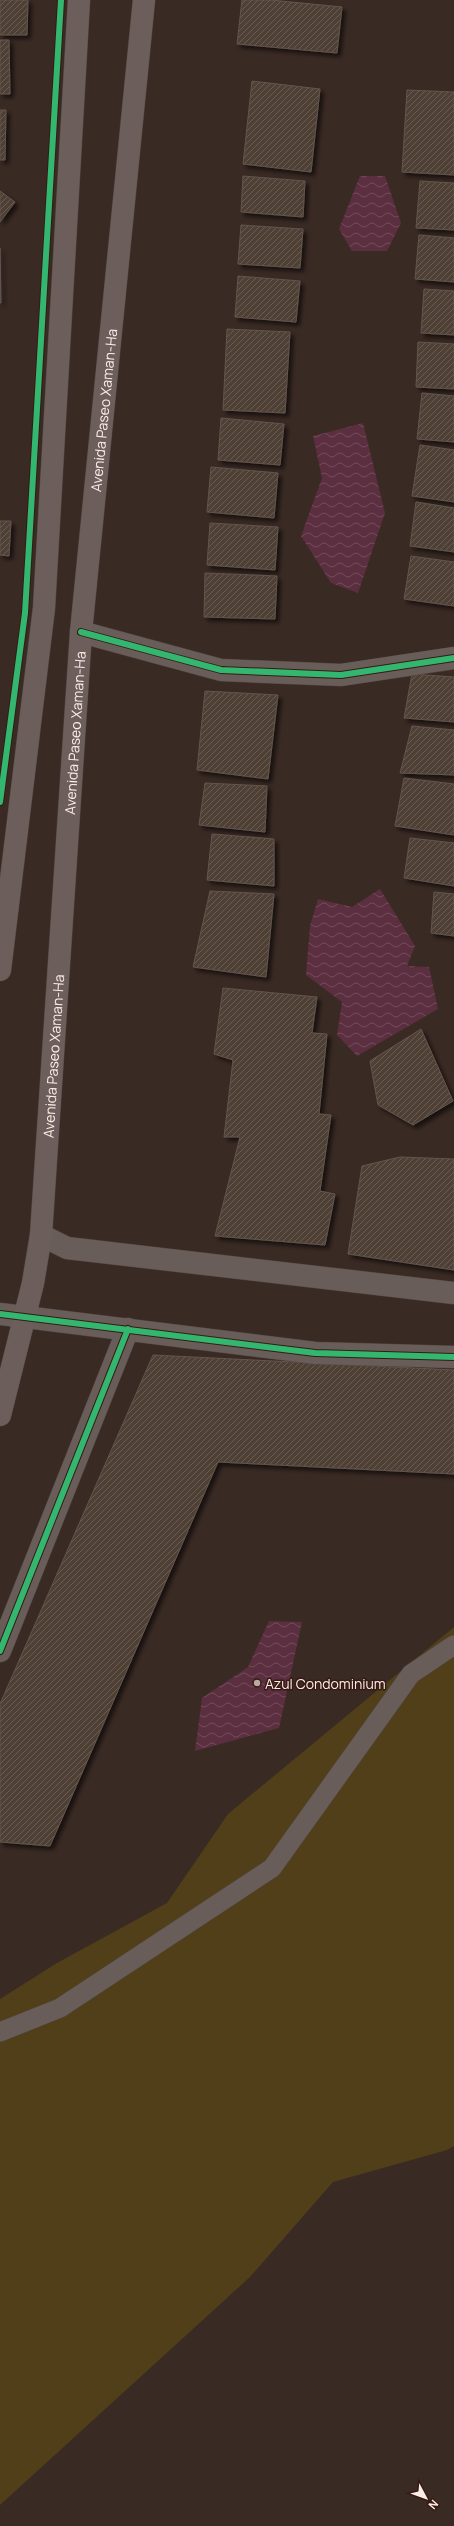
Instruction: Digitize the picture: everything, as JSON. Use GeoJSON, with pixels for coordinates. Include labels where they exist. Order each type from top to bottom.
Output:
{"type":"FeatureCollection","features":[{"type":"Feature","properties":{"kind":"main road"},"geometry":{"type":"LineString","coordinates":[[0,970],[44,608],[79,0]]}},
{"type":"Feature","properties":{"kind":"main road","name":"Avenida Paseo Xaman-Ha"},"geometry":{"type":"LineString","coordinates":[[0,1414],[33,1283],[41,1234],[81,632],[144,0]]}},
{"type":"Feature","properties":{"kind":"street"},"geometry":{"type":"LineString","coordinates":[[81,632],[221,670],[341,675],[454,658]]}},
{"type":"Feature","properties":{"kind":"street"},"geometry":{"type":"LineString","coordinates":[[41,1234],[67,1248],[454,1293]]}},
{"type":"Feature","properties":{"kind":"street"},"geometry":{"type":"LineString","coordinates":[[0,1314],[315,1353],[454,1357]]}},
{"type":"Feature","properties":{"kind":"street"},"geometry":{"type":"LineString","coordinates":[[0,1651],[128,1329]]}},
{"type":"Feature","properties":{"kind":"lane"},"geometry":{"type":"LineString","coordinates":[[0,2032],[60,2008],[272,1868],[411,1674],[454,1645]]}},
{"type":"Feature","properties":{"kind":"shaded area"},"geometry":{"type":"Polygon","coordinates":[[[454,1627],[454,2146],[447,2150],[333,2182],[250,2277],[0,2505],[0,1999],[57,1963],[167,1903],[228,1814],[454,1627]]]}},
{"type":"Feature","properties":{"kind":"water"},"geometry":{"type":"Polygon","coordinates":[[[360,176],[385,176],[401,223],[387,251],[352,251],[339,229],[360,176]]]}},
{"type":"Feature","properties":{"kind":"water"},"geometry":{"type":"Polygon","coordinates":[[[363,423],[385,513],[358,593],[331,583],[301,536],[322,478],[313,436],[363,423]]]}},
{"type":"Feature","properties":{"kind":"water"},"geometry":{"type":"Polygon","coordinates":[[[380,889],[415,946],[407,966],[429,967],[438,1009],[357,1056],[337,1035],[342,1002],[306,975],[310,926],[318,899],[352,907],[380,889]]]}},
{"type":"Feature","properties":{"kind":"water","name":"Azul Condominium"},"geometry":{"type":"Polygon","coordinates":[[[269,1621],[302,1622],[279,1728],[195,1751],[202,1698],[248,1667],[269,1621]]]}},
{"type":"Feature","properties":{"kind":"building"},"geometry":{"type":"Polygon","coordinates":[[[0,0],[28,0],[27,35],[0,35],[0,0]]]}},
{"type":"Feature","properties":{"kind":"building"},"geometry":{"type":"Polygon","coordinates":[[[242,0],[271,0],[342,7],[337,53],[237,44],[242,0]]]}},
{"type":"Feature","properties":{"kind":"building"},"geometry":{"type":"Polygon","coordinates":[[[0,40],[9,40],[10,94],[0,94],[0,40]]]}},
{"type":"Feature","properties":{"kind":"building"},"geometry":{"type":"Polygon","coordinates":[[[252,81],[320,89],[311,172],[243,164],[252,81]]]}},
{"type":"Feature","properties":{"kind":"building"},"geometry":{"type":"Polygon","coordinates":[[[407,90],[454,92],[454,175],[402,172],[407,90]]]}},
{"type":"Feature","properties":{"kind":"building"},"geometry":{"type":"Polygon","coordinates":[[[0,110],[6,110],[5,160],[0,160],[0,110]]]}},
{"type":"Feature","properties":{"kind":"building"},"geometry":{"type":"Polygon","coordinates":[[[243,176],[305,181],[303,217],[241,212],[243,176]]]}},
{"type":"Feature","properties":{"kind":"building"},"geometry":{"type":"Polygon","coordinates":[[[420,181],[454,183],[454,230],[416,228],[420,181]]]}},
{"type":"Feature","properties":{"kind":"building"},"geometry":{"type":"Polygon","coordinates":[[[0,191],[15,202],[0,222],[0,191]]]}},
{"type":"Feature","properties":{"kind":"building"},"geometry":{"type":"Polygon","coordinates":[[[241,225],[303,229],[300,268],[238,264],[241,225]]]}},
{"type":"Feature","properties":{"kind":"building"},"geometry":{"type":"Polygon","coordinates":[[[419,235],[454,238],[454,282],[415,279],[419,235]]]}},
{"type":"Feature","properties":{"kind":"building"},"geometry":{"type":"Polygon","coordinates":[[[0,248],[1,303],[0,303],[0,248]]]}},
{"type":"Feature","properties":{"kind":"building"},"geometry":{"type":"Polygon","coordinates":[[[238,276],[300,281],[296,322],[235,317],[238,276]]]}},
{"type":"Feature","properties":{"kind":"building"},"geometry":{"type":"Polygon","coordinates":[[[424,289],[454,291],[454,335],[421,333],[424,289]]]}},
{"type":"Feature","properties":{"kind":"building"},"geometry":{"type":"Polygon","coordinates":[[[227,329],[290,332],[285,413],[223,410],[227,329]]]}},
{"type":"Feature","properties":{"kind":"building"},"geometry":{"type":"Polygon","coordinates":[[[418,342],[454,344],[454,389],[416,387],[418,342]]]}},
{"type":"Feature","properties":{"kind":"building"},"geometry":{"type":"Polygon","coordinates":[[[422,393],[454,396],[454,442],[417,439],[422,393]]]}},
{"type":"Feature","properties":{"kind":"building"},"geometry":{"type":"Polygon","coordinates":[[[221,418],[284,424],[280,465],[218,460],[221,418]]]}},
{"type":"Feature","properties":{"kind":"building"},"geometry":{"type":"Polygon","coordinates":[[[420,445],[454,450],[454,502],[412,496],[420,445]]]}},
{"type":"Feature","properties":{"kind":"building"},"geometry":{"type":"Polygon","coordinates":[[[211,467],[278,473],[274,518],[207,512],[211,467]]]}},
{"type":"Feature","properties":{"kind":"building"},"geometry":{"type":"Polygon","coordinates":[[[416,502],[454,508],[454,552],[410,546],[416,502]]]}},
{"type":"Feature","properties":{"kind":"building"},"geometry":{"type":"Polygon","coordinates":[[[0,521],[11,521],[9,556],[0,555],[0,521]]]}},
{"type":"Feature","properties":{"kind":"building"},"geometry":{"type":"Polygon","coordinates":[[[210,523],[278,527],[275,570],[207,565],[210,523]]]}},
{"type":"Feature","properties":{"kind":"building"},"geometry":{"type":"Polygon","coordinates":[[[411,556],[454,562],[454,606],[404,599],[411,556]]]}},
{"type":"Feature","properties":{"kind":"building"},"geometry":{"type":"Polygon","coordinates":[[[205,573],[277,576],[275,619],[204,617],[205,573]]]}},
{"type":"Feature","properties":{"kind":"building"},"geometry":{"type":"Polygon","coordinates":[[[412,674],[454,677],[454,722],[404,718],[412,674]]]}},
{"type":"Feature","properties":{"kind":"building"},"geometry":{"type":"Polygon","coordinates":[[[205,691],[278,695],[268,779],[197,770],[205,691]]]}},
{"type":"Feature","properties":{"kind":"building"},"geometry":{"type":"Polygon","coordinates":[[[412,726],[454,730],[454,775],[400,773],[412,726]]]}},
{"type":"Feature","properties":{"kind":"building"},"geometry":{"type":"Polygon","coordinates":[[[404,778],[454,784],[454,835],[395,826],[404,778]]]}},
{"type":"Feature","properties":{"kind":"building"},"geometry":{"type":"Polygon","coordinates":[[[205,783],[267,786],[265,832],[199,825],[205,783]]]}},
{"type":"Feature","properties":{"kind":"building"},"geometry":{"type":"Polygon","coordinates":[[[212,834],[274,839],[274,886],[207,880],[212,834]]]}},
{"type":"Feature","properties":{"kind":"building"},"geometry":{"type":"Polygon","coordinates":[[[410,838],[454,843],[454,886],[404,878],[410,838]]]}},
{"type":"Feature","properties":{"kind":"building"},"geometry":{"type":"Polygon","coordinates":[[[210,891],[274,894],[266,977],[193,967],[210,891]]]}},
{"type":"Feature","properties":{"kind":"building"},"geometry":{"type":"Polygon","coordinates":[[[434,892],[454,894],[454,936],[431,933],[434,892]]]}},
{"type":"Feature","properties":{"kind":"building"},"geometry":{"type":"Polygon","coordinates":[[[223,988],[317,997],[312,1033],[327,1034],[319,1114],[331,1115],[320,1191],[335,1194],[325,1245],[215,1236],[240,1137],[224,1137],[233,1060],[214,1054],[223,988]]]}},
{"type":"Feature","properties":{"kind":"building"},"geometry":{"type":"Polygon","coordinates":[[[421,1029],[453,1101],[413,1125],[378,1105],[370,1061],[421,1029]]]}},
{"type":"Feature","properties":{"kind":"building"},"geometry":{"type":"Polygon","coordinates":[[[400,1157],[454,1159],[454,1270],[348,1254],[362,1166],[400,1157]]]}},
{"type":"Feature","properties":{"kind":"building"},"geometry":{"type":"Polygon","coordinates":[[[153,1355],[454,1370],[454,1474],[218,1462],[50,1846],[0,1842],[0,1704],[153,1355]]]}},
{"type":"Feature","properties":{"kind":"cycle path"},"geometry":{"type":"LineString","coordinates":[[0,802],[25,613],[61,0]]}},
{"type":"Feature","properties":{"kind":"cycle path"},"geometry":{"type":"LineString","coordinates":[[81,632],[221,670],[341,675],[454,658]]}},
{"type":"Feature","properties":{"kind":"cycle path"},"geometry":{"type":"LineString","coordinates":[[0,1314],[315,1353],[454,1357]]}},
{"type":"Feature","properties":{"kind":"cycle path"},"geometry":{"type":"LineString","coordinates":[[0,1651],[128,1329]]}},
{"type":"Feature","properties":{"kind":"place","name":"Azul Condominium"},"geometry":{"type":"Point","coordinates":[257,1683]}}]}
